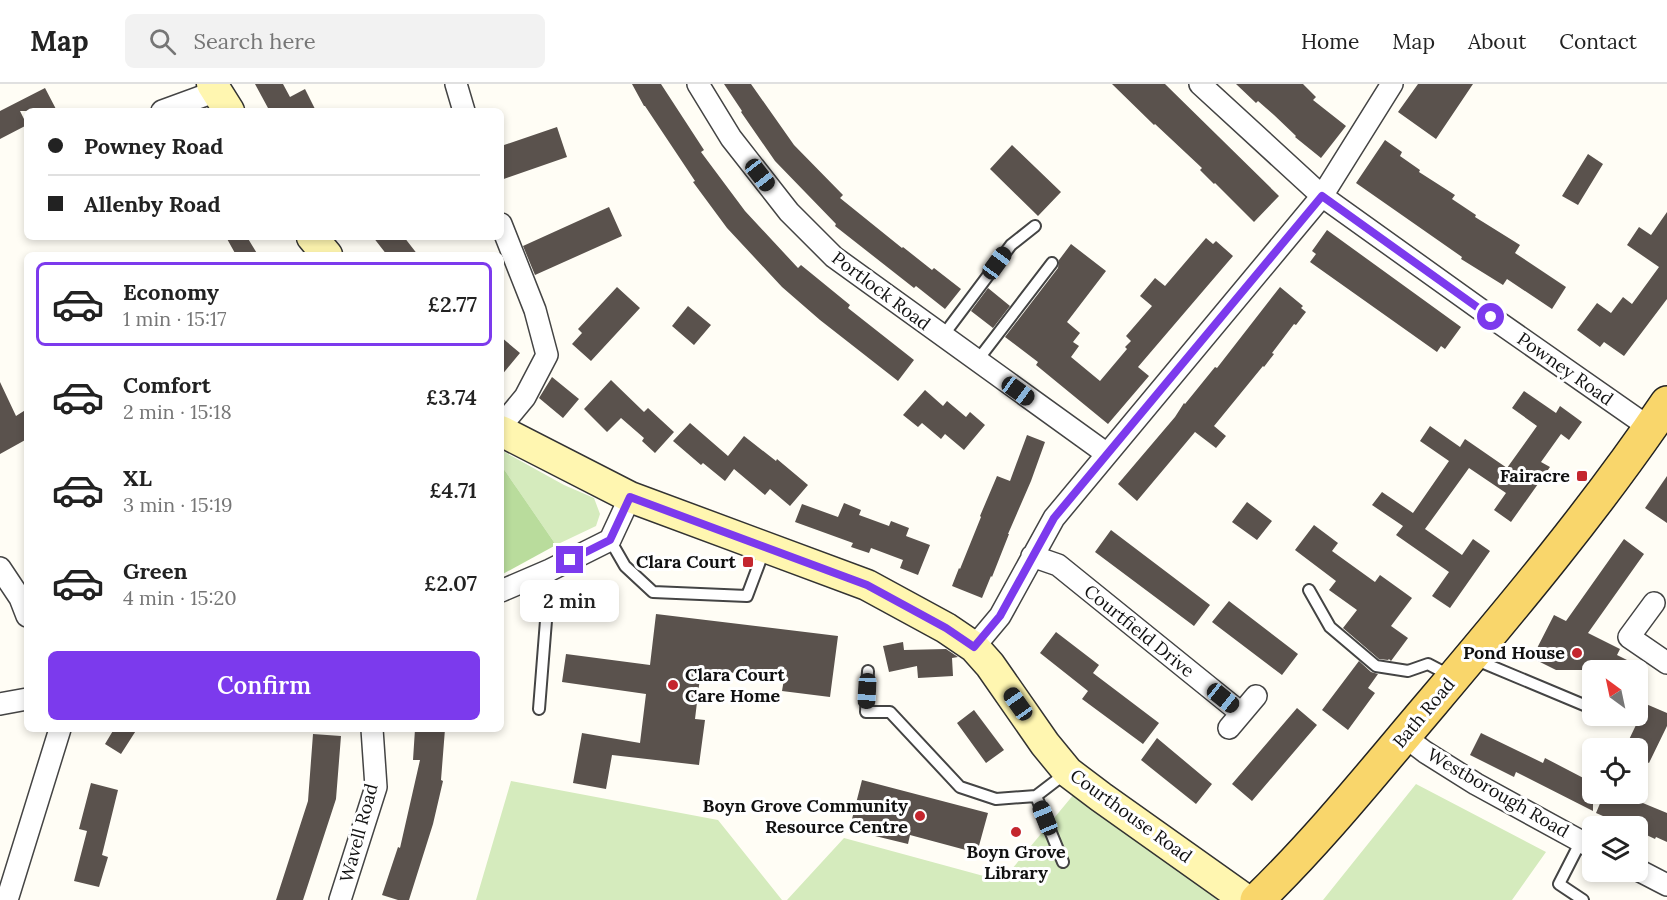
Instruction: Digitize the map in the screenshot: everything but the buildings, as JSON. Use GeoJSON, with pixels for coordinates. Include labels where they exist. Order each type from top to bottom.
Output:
{"type":"FeatureCollection","features":[{"type":"Feature","properties":{"kind":"main road","name":"Bath Road"},"geometry":{"type":"LineString","coordinates":[[1257,900],[1343,808],[1462,668],[1547,565],[1630,457],[1658,415]]}},
{"type":"Feature","properties":{"kind":"street"},"geometry":{"type":"LineString","coordinates":[[456,84],[463,108]]}},
{"type":"Feature","properties":{"kind":"street","name":"Portlock Road"},"geometry":{"type":"LineString","coordinates":[[698,84],[731,138],[789,212],[834,257],[1107,454]]}},
{"type":"Feature","properties":{"kind":"street","name":"Powney Road"},"geometry":{"type":"LineString","coordinates":[[1200,84],[1322,196],[1491,317],[1658,415]]}},
{"type":"Feature","properties":{"kind":"street"},"geometry":{"type":"LineString","coordinates":[[974,647],[1000,616],[1054,518],[1322,196],[1392,84]]}},
{"type":"Feature","properties":{"kind":"street"},"geometry":{"type":"LineString","coordinates":[[173,108],[219,95]]}},
{"type":"Feature","properties":{"kind":"street"},"geometry":{"type":"LineString","coordinates":[[504,231],[536,310],[547,355],[525,397],[504,422]]}},
{"type":"Feature","properties":{"kind":"street"},"geometry":{"type":"LineString","coordinates":[[314,240],[324,252]]}},
{"type":"Feature","properties":{"kind":"street","name":"Courthouse Road"},"geometry":{"type":"LineString","coordinates":[[504,432],[630,497],[867,585],[946,628],[974,647],[990,665],[1045,744],[1068,771],[1246,900]]}},
{"type":"Feature","properties":{"kind":"street"},"geometry":{"type":"LineString","coordinates":[[504,590],[610,540],[630,497]]}},
{"type":"Feature","properties":{"kind":"street","name":"Courtfield Drive"},"geometry":{"type":"LineString","coordinates":[[1032,556],[1058,565],[1235,720],[1256,696]]}},
{"type":"Feature","properties":{"kind":"street"},"geometry":{"type":"LineString","coordinates":[[0,568],[20,598],[24,608]]}},
{"type":"Feature","properties":{"kind":"street"},"geometry":{"type":"LineString","coordinates":[[1654,603],[1629,637],[1667,663]]}},
{"type":"Feature","properties":{"kind":"street"},"geometry":{"type":"LineString","coordinates":[[0,704],[24,700]]}},
{"type":"Feature","properties":{"kind":"street"},"geometry":{"type":"LineString","coordinates":[[8,900],[59,732]]}},
{"type":"Feature","properties":{"kind":"street","name":"Wavell Road"},"geometry":{"type":"LineString","coordinates":[[340,900],[376,787],[372,732]]}},
{"type":"Feature","properties":{"kind":"street","name":"Westborough Road"},"geometry":{"type":"LineString","coordinates":[[1404,736],[1476,784],[1582,841]]}},
{"type":"Feature","properties":{"kind":"street"},"geometry":{"type":"LineString","coordinates":[[1648,875],[1667,885]]}},
{"type":"Feature","properties":{"kind":"lane"},"geometry":{"type":"LineString","coordinates":[[942,337],[1011,245],[1035,226]]}},
{"type":"Feature","properties":{"kind":"lane"},"geometry":{"type":"LineString","coordinates":[[977,361],[1052,263]]}},
{"type":"Feature","properties":{"kind":"lane"},"geometry":{"type":"LineString","coordinates":[[610,540],[625,566],[653,592],[747,596],[765,547]]}},
{"type":"Feature","properties":{"kind":"lane"},"geometry":{"type":"LineString","coordinates":[[539,709],[550,570]]}},
{"type":"Feature","properties":{"kind":"lane"},"geometry":{"type":"LineString","coordinates":[[1310,590],[1330,627],[1376,666],[1408,671],[1428,664],[1462,668],[1582,704]]}},
{"type":"Feature","properties":{"kind":"lane"},"geometry":{"type":"LineString","coordinates":[[868,671],[866,712],[890,712],[960,787],[996,800],[1036,796],[1068,771]]}},
{"type":"Feature","properties":{"kind":"lane"},"geometry":{"type":"LineString","coordinates":[[1036,796],[1063,862]]}},
{"type":"Feature","properties":{"kind":"lane"},"geometry":{"type":"LineString","coordinates":[[1582,851],[1559,884],[1583,900]]}},
{"type":"Feature","properties":{"kind":"green space"},"geometry":{"type":"Polygon","coordinates":[[[504,452],[564,485],[594,498],[600,514],[596,526],[556,545],[504,469],[504,452]]]}},
{"type":"Feature","properties":{"kind":"green space"},"geometry":{"type":"Polygon","coordinates":[[[504,469],[556,545],[504,573],[504,469]]]}},
{"type":"Feature","properties":{"kind":"green space"},"geometry":{"type":"Polygon","coordinates":[[[511,781],[718,820],[782,900],[476,900],[511,781]]]}},
{"type":"Feature","properties":{"kind":"green space"},"geometry":{"type":"Polygon","coordinates":[[[1416,784],[1546,852],[1512,900],[1323,900],[1416,784]]]}},
{"type":"Feature","properties":{"kind":"green space"},"geometry":{"type":"Polygon","coordinates":[[[1079,788],[1218,900],[787,900],[844,838],[1002,881],[1079,788]]]}},
{"type":"Feature","properties":{"kind":"place","name":"Fairacre"},"geometry":{"type":"Point","coordinates":[1582,476]}},
{"type":"Feature","properties":{"kind":"place","name":"Clara Court"},"geometry":{"type":"Point","coordinates":[748,562]}},
{"type":"Feature","properties":{"kind":"place","name":"Pond House"},"geometry":{"type":"Point","coordinates":[1577,653]}},
{"type":"Feature","properties":{"kind":"place","name":"Clara Court Care Home"},"geometry":{"type":"Point","coordinates":[673,685]}},
{"type":"Feature","properties":{"kind":"place","name":"Boyn Grove Community Resource Centre"},"geometry":{"type":"Point","coordinates":[920,816]}},
{"type":"Feature","properties":{"kind":"place","name":"Boyn Grove Library"},"geometry":{"type":"Point","coordinates":[1016,832]}},
{"type":"Feature","properties":{"kind":"route"},"geometry":{"type":"LineString","coordinates":[[570,560],[610,540],[630,497],[867,585],[946,628],[974,647],[1000,616],[1054,518],[1322,196],[1491,317]]}}]}
